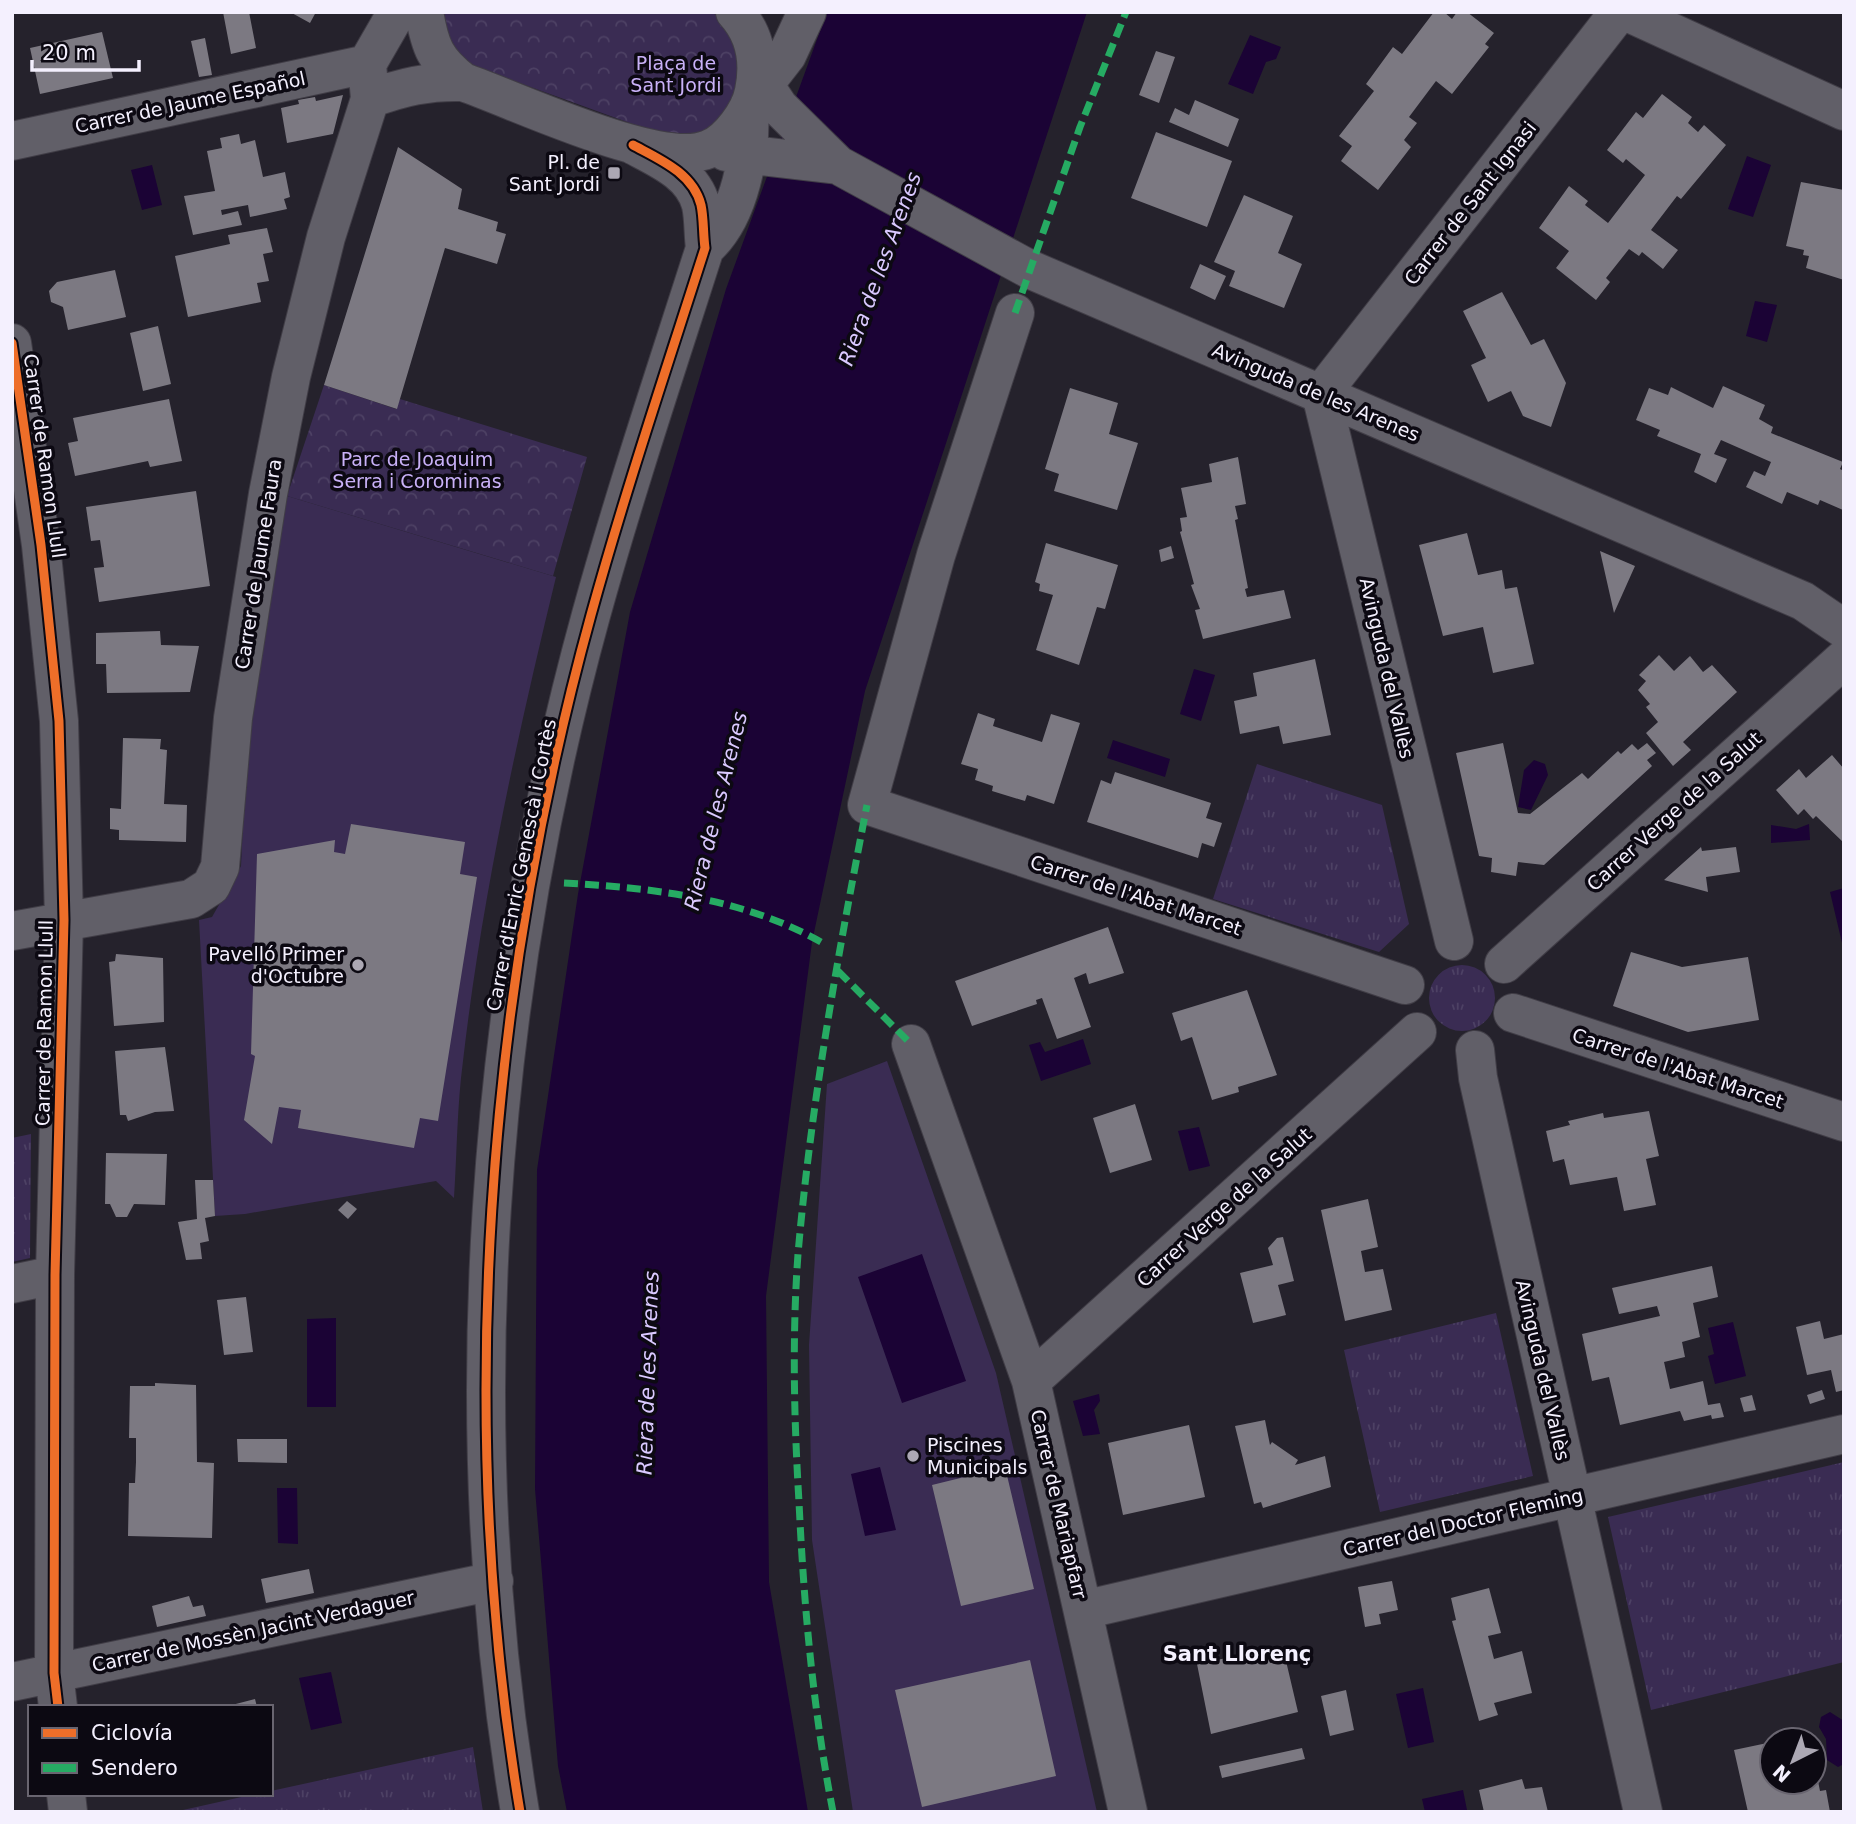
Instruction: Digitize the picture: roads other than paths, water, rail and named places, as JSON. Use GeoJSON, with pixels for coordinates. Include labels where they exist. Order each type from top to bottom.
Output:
{"type":"FeatureCollection","features":[{"type":"Feature","properties":{"kind":"street","name":"Carrer de Jaume Faura"},"geometry":{"type":"LineString","coordinates":[[12,931],[191,899],[211,886],[220,867],[233,718],[270,481],[291,377],[368,81],[397,12]]}},
{"type":"Feature","properties":{"kind":"street"},"geometry":{"type":"LineString","coordinates":[[424,12],[432,48],[443,66],[463,82],[633,145],[673,153],[710,149],[733,129],[761,95],[787,55],[807,12]]}},
{"type":"Feature","properties":{"kind":"street"},"geometry":{"type":"LineString","coordinates":[[734,12],[745,24],[756,50],[761,95]]}},
{"type":"Feature","properties":{"kind":"street","name":"Carrer de Sant Ignasi"},"geometry":{"type":"LineString","coordinates":[[1321,394],[1619,12]]}},
{"type":"Feature","properties":{"kind":"street"},"geometry":{"type":"LineString","coordinates":[[1627,12],[1844,111]]}},
{"type":"Feature","properties":{"kind":"street"},"geometry":{"type":"LineString","coordinates":[[368,81],[404,86],[432,81],[463,82]]}},
{"type":"Feature","properties":{"kind":"street","name":"Carrer de Jaume Español"},"geometry":{"type":"LineString","coordinates":[[12,141],[368,81]]}},
{"type":"Feature","properties":{"kind":"street","name":"Carrer d'Enric Genescà i Cortès"},"geometry":{"type":"LineString","coordinates":[[705,248],[718,237],[754,155],[761,95]]}},
{"type":"Feature","properties":{"kind":"street","name":"Avinguda de les Arenes"},"geometry":{"type":"LineString","coordinates":[[761,95],[838,165],[1029,269],[1803,601],[1844,610]]}},
{"type":"Feature","properties":{"kind":"street","name":"Carrer d'Enric Genescà i Cortès"},"geometry":{"type":"LineString","coordinates":[[520,1812],[494,1581],[486,1386],[493,1217],[508,1028],[527,901],[560,741],[591,614],[705,248],[701,204],[694,187],[679,171],[633,145]]}},
{"type":"Feature","properties":{"kind":"street","name":"Avinguda de les Arenes"},"geometry":{"type":"LineString","coordinates":[[710,149],[838,165]]}},
{"type":"Feature","properties":{"kind":"street","name":"Carrer de l'Abat Marcet"},"geometry":{"type":"LineString","coordinates":[[1015,313],[936,555],[867,805],[1405,985]]}},
{"type":"Feature","properties":{"kind":"street","name":"Carrer de Ramon Llull"},"geometry":{"type":"LineString","coordinates":[[12,344],[41,545],[58,721],[64,920],[55,1275],[56,1690]]}},
{"type":"Feature","properties":{"kind":"street","name":"Avinguda del Vallès"},"geometry":{"type":"LineString","coordinates":[[1321,394],[1454,941]]}},
{"type":"Feature","properties":{"kind":"street","name":"Avinguda de les Arenes"},"geometry":{"type":"LineString","coordinates":[[1803,601],[1844,629]]}},
{"type":"Feature","properties":{"kind":"street","name":"Carrer Verge de la Salut"},"geometry":{"type":"LineString","coordinates":[[1504,964],[1844,659]]}},
{"type":"Feature","properties":{"kind":"street"},"geometry":{"type":"LineString","coordinates":[[1454,941],[1473,942],[1490,950],[1504,964],[1512,979],[1515,996],[1513,1013],[1505,1030],[1492,1042],[1475,1050],[1444,1050],[1417,1032],[1404,1002],[1405,985],[1417,961],[1428,951],[1454,941]]}},
{"type":"Feature","properties":{"kind":"street","name":"Carrer de l'Abat Marcet"},"geometry":{"type":"LineString","coordinates":[[1513,1013],[1844,1122]]}},
{"type":"Feature","properties":{"kind":"street","name":"Carrer Verge de la Salut"},"geometry":{"type":"LineString","coordinates":[[1031,1381],[1417,1032]]}},
{"type":"Feature","properties":{"kind":"street","name":"Carrer de Mariapfarr"},"geometry":{"type":"LineString","coordinates":[[911,1044],[1031,1381],[1128,1812]]}},
{"type":"Feature","properties":{"kind":"street","name":"Avinguda del Vallès"},"geometry":{"type":"LineString","coordinates":[[1475,1050],[1478,1078],[1643,1812]]}},
{"type":"Feature","properties":{"kind":"street"},"geometry":{"type":"LineString","coordinates":[[12,1284],[55,1275]]}},
{"type":"Feature","properties":{"kind":"street","name":"Carrer del Doctor Fleming"},"geometry":{"type":"LineString","coordinates":[[1083,1610],[1844,1434]]}},
{"type":"Feature","properties":{"kind":"street","name":"Carrer de Mossèn Jacint Verdaguer"},"geometry":{"type":"LineString","coordinates":[[12,1682],[56,1690],[494,1581]]}},
{"type":"Feature","properties":{"kind":"water","name":"Riera de les Arenes"},"geometry":{"type":"Polygon","coordinates":[[[827,12],[1087,12],[865,691],[812,942],[766,1296],[769,1582],[808,1812],[567,1812],[558,1766],[535,1489],[537,1170],[578,894],[630,612],[726,289],[827,12]]]}},
{"type":"Feature","properties":{"kind":"water"},"geometry":{"type":"Polygon","coordinates":[[[1250,35],[1281,47],[1276,59],[1266,62],[1253,94],[1228,84],[1250,35]]]}},
{"type":"Feature","properties":{"kind":"water"},"geometry":{"type":"Polygon","coordinates":[[[1747,156],[1771,165],[1753,217],[1728,209],[1747,156]]]}},
{"type":"Feature","properties":{"kind":"water"},"geometry":{"type":"Polygon","coordinates":[[[152,165],[162,205],[142,210],[131,170],[152,165]]]}},
{"type":"Feature","properties":{"kind":"water"},"geometry":{"type":"Polygon","coordinates":[[[1755,301],[1777,305],[1767,342],[1746,336],[1755,301]]]}},
{"type":"Feature","properties":{"kind":"water"},"geometry":{"type":"Polygon","coordinates":[[[1194,669],[1215,675],[1201,721],[1180,714],[1194,669]]]}},
{"type":"Feature","properties":{"kind":"water"},"geometry":{"type":"Polygon","coordinates":[[[1113,740],[1170,759],[1165,777],[1107,758],[1113,740]]]}},
{"type":"Feature","properties":{"kind":"water"},"geometry":{"type":"Polygon","coordinates":[[[1534,760],[1545,764],[1548,775],[1531,810],[1518,807],[1524,770],[1534,760]]]}},
{"type":"Feature","properties":{"kind":"water"},"geometry":{"type":"Polygon","coordinates":[[[1809,824],[1810,840],[1771,843],[1771,825],[1796,829],[1809,824]]]}},
{"type":"Feature","properties":{"kind":"water"},"geometry":{"type":"Polygon","coordinates":[[[1844,888],[1844,947],[1843,947],[1830,892],[1844,888]]]}},
{"type":"Feature","properties":{"kind":"water"},"geometry":{"type":"Polygon","coordinates":[[[1083,1039],[1091,1064],[1041,1081],[1029,1045],[1040,1042],[1045,1052],[1083,1039]]]}},
{"type":"Feature","properties":{"kind":"water"},"geometry":{"type":"Polygon","coordinates":[[[1199,1127],[1210,1166],[1189,1171],[1178,1131],[1199,1127]]]}},
{"type":"Feature","properties":{"kind":"water"},"geometry":{"type":"Polygon","coordinates":[[[922,1254],[966,1381],[902,1403],[858,1277],[922,1254]]]}},
{"type":"Feature","properties":{"kind":"water"},"geometry":{"type":"Polygon","coordinates":[[[336,1318],[336,1407],[307,1407],[307,1319],[336,1318]]]}},
{"type":"Feature","properties":{"kind":"water"},"geometry":{"type":"Polygon","coordinates":[[[1733,1322],[1746,1376],[1715,1384],[1708,1356],[1714,1354],[1708,1328],[1733,1322]]]}},
{"type":"Feature","properties":{"kind":"water"},"geometry":{"type":"Polygon","coordinates":[[[1099,1394],[1100,1401],[1094,1410],[1100,1434],[1083,1436],[1073,1401],[1099,1394]]]}},
{"type":"Feature","properties":{"kind":"water"},"geometry":{"type":"Polygon","coordinates":[[[880,1467],[896,1530],[865,1536],[851,1474],[880,1467]]]}},
{"type":"Feature","properties":{"kind":"water"},"geometry":{"type":"Polygon","coordinates":[[[277,1488],[297,1488],[298,1544],[278,1543],[277,1488]]]}},
{"type":"Feature","properties":{"kind":"water"},"geometry":{"type":"Polygon","coordinates":[[[331,1672],[342,1723],[311,1730],[299,1678],[331,1672]]]}},
{"type":"Feature","properties":{"kind":"water"},"geometry":{"type":"Polygon","coordinates":[[[1423,1688],[1434,1742],[1408,1748],[1396,1694],[1423,1688]]]}},
{"type":"Feature","properties":{"kind":"water"},"geometry":{"type":"Polygon","coordinates":[[[1830,1712],[1844,1721],[1844,1764],[1838,1767],[1828,1761],[1828,1726],[1819,1726],[1821,1717],[1830,1712]]]}},
{"type":"Feature","properties":{"kind":"water"},"geometry":{"type":"Polygon","coordinates":[[[1463,1790],[1467,1810],[1425,1812],[1422,1799],[1463,1790]]]}},
{"type":"Feature","properties":{"kind":"place","name":"Pl. de Sant Jordi"},"geometry":{"type":"Point","coordinates":[614,173]}},
{"type":"Feature","properties":{"kind":"place","name":"Pavelló Primer d'Octubre"},"geometry":{"type":"Point","coordinates":[358,965]}},
{"type":"Feature","properties":{"kind":"place","name":"Piscines Municipals"},"geometry":{"type":"Point","coordinates":[913,1456]}},
{"type":"Feature","properties":{"kind":"district","name":"Sant Llorenç"},"geometry":{"type":"Point","coordinates":[1237,1654]}},
{"type":"Feature","properties":{"kind":"park label","name":"Plaça de Sant Jordi"},"geometry":{"type":"Point","coordinates":[676,74]}},
{"type":"Feature","properties":{"kind":"park label","name":"Parc de Joaquim Serra i Corominas"},"geometry":{"type":"Point","coordinates":[417,470]}}]}
